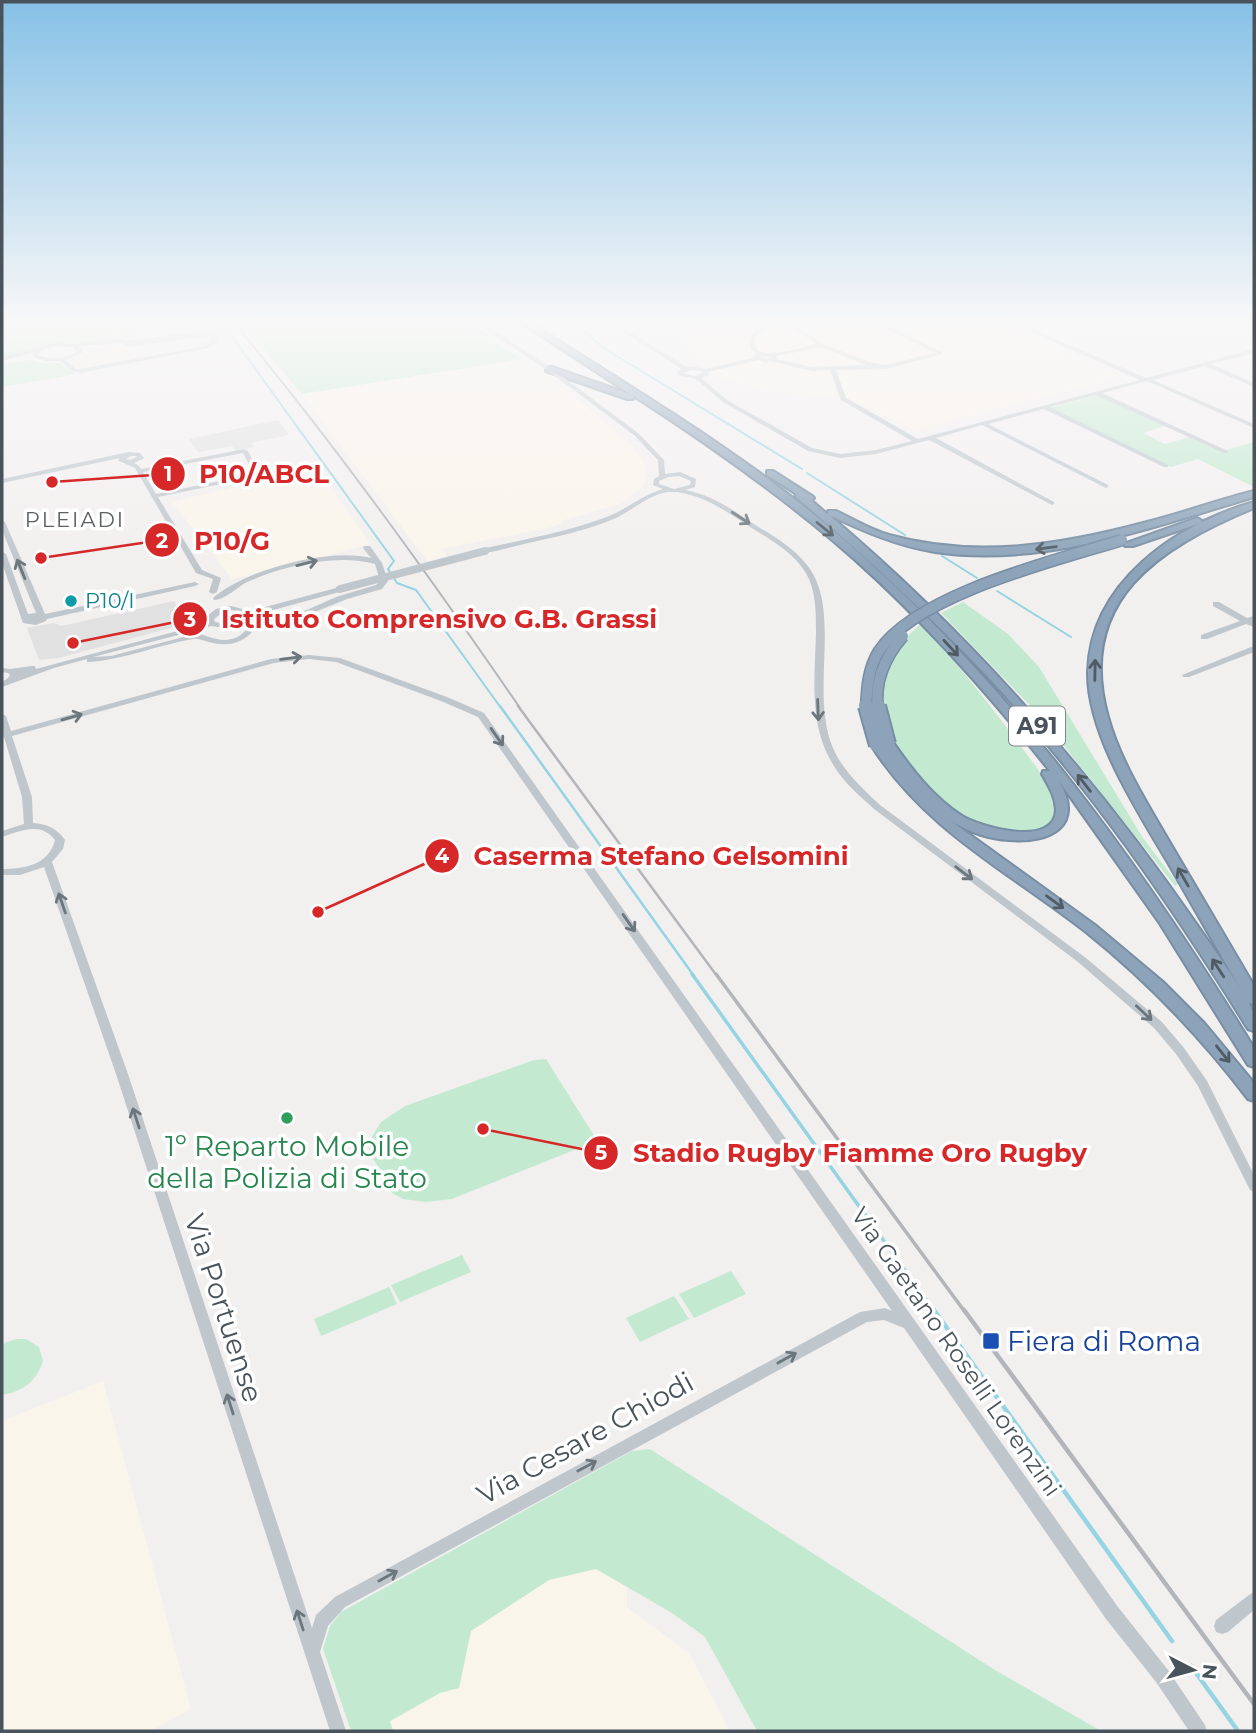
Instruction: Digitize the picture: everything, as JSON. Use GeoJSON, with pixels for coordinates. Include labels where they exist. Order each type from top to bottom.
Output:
{"type":"FeatureCollection","features":[{"type":"Feature","properties":{"kind":"highway"},"geometry":{"type":"LineString","coordinates":[[646,405],[671,416]]}},
{"type":"Feature","properties":{"kind":"highway","name":"A91"},"geometry":{"type":"LineString","coordinates":[[654,405],[774,488],[869,567],[937,632],[1038,748],[1140,881],[1254,1061]]}},
{"type":"Feature","properties":{"kind":"highway","name":"A91"},"geometry":{"type":"LineString","coordinates":[[665,405],[770,473],[853,539],[930,610],[1043,732],[1153,874],[1196,934],[1254,1025]]}},
{"type":"Feature","properties":{"kind":"highway"},"geometry":{"type":"LineString","coordinates":[[770,473],[838,516],[875,533],[928,545],[981,551],[1024,551],[1096,539],[1254,499]]}},
{"type":"Feature","properties":{"kind":"highway"},"geometry":{"type":"LineString","coordinates":[[1254,499],[971,596],[934,612],[914,626],[888,655],[877,682],[876,706],[883,745],[894,772],[922,803],[1089,927],[1165,991],[1221,1051],[1254,1095]]}},
{"type":"Feature","properties":{"kind":"highway"},"geometry":{"type":"LineString","coordinates":[[1254,499],[1180,537],[1158,552],[1130,578],[1114,600],[1101,628],[1095,680],[1108,734],[1132,789],[1254,999]]}},
{"type":"Feature","properties":{"kind":"highway"},"geometry":{"type":"LineString","coordinates":[[883,745],[914,780],[953,815],[986,832],[1018,837],[1048,832],[1063,816],[1057,786],[1040,762],[1038,748]]}},
{"type":"Feature","properties":{"kind":"street"},"geometry":{"type":"LineString","coordinates":[[597,405],[644,441],[662,462],[662,476]]}},
{"type":"Feature","properties":{"kind":"street"},"geometry":{"type":"LineString","coordinates":[[732,405],[817,453],[857,456],[1052,405]]}},
{"type":"Feature","properties":{"kind":"street"},"geometry":{"type":"LineString","coordinates":[[852,405],[917,441]]}},
{"type":"Feature","properties":{"kind":"street"},"geometry":{"type":"LineString","coordinates":[[1124,405],[1226,452]]}},
{"type":"Feature","properties":{"kind":"street"},"geometry":{"type":"LineString","coordinates":[[1205,405],[1254,426]]}},
{"type":"Feature","properties":{"kind":"street"},"geometry":{"type":"LineString","coordinates":[[1044,407],[1166,466]]}},
{"type":"Feature","properties":{"kind":"street"},"geometry":{"type":"LineString","coordinates":[[982,423],[1106,486]]}},
{"type":"Feature","properties":{"kind":"street"},"geometry":{"type":"LineString","coordinates":[[929,437],[1052,503]]}},
{"type":"Feature","properties":{"kind":"street"},"geometry":{"type":"LineString","coordinates":[[138,466],[245,451],[258,475],[155,496]]}},
{"type":"Feature","properties":{"kind":"street"},"geometry":{"type":"LineString","coordinates":[[2,481],[102,460],[126,459],[138,466],[198,576],[215,591],[224,609]]}},
{"type":"Feature","properties":{"kind":"street"},"geometry":{"type":"LineString","coordinates":[[652,494],[656,480],[662,476],[680,474],[694,480],[690,488],[679,491]]}},
{"type":"Feature","properties":{"kind":"street"},"geometry":{"type":"LineString","coordinates":[[656,485],[668,490],[702,495],[729,510],[787,549],[809,571],[820,608],[819,722],[826,747],[847,778],[877,807],[1082,960],[1158,1026],[1203,1084],[1254,1187]]}},
{"type":"Feature","properties":{"kind":"street"},"geometry":{"type":"LineString","coordinates":[[243,624],[249,614],[606,519],[630,509],[652,494],[668,490]]}},
{"type":"Feature","properties":{"kind":"street"},"geometry":{"type":"LineString","coordinates":[[2,522],[5,537],[42,616]]}},
{"type":"Feature","properties":{"kind":"street"},"geometry":{"type":"LineString","coordinates":[[2,695],[7,678],[83,658],[104,660],[193,633],[211,624],[225,628],[243,624],[252,628],[277,624],[344,597],[379,587],[384,581],[378,563],[367,548]]}},
{"type":"Feature","properties":{"kind":"street"},"geometry":{"type":"LineString","coordinates":[[2,554],[26,618],[198,576],[217,578],[215,591]]}},
{"type":"Feature","properties":{"kind":"street"},"geometry":{"type":"LineString","coordinates":[[215,591],[240,580],[336,557],[367,557],[378,563]]}},
{"type":"Feature","properties":{"kind":"street"},"geometry":{"type":"LineString","coordinates":[[1216,604],[1252,621]]}},
{"type":"Feature","properties":{"kind":"street"},"geometry":{"type":"LineString","coordinates":[[211,624],[211,615],[224,609],[243,609],[249,614]]}},
{"type":"Feature","properties":{"kind":"street"},"geometry":{"type":"LineString","coordinates":[[1203,637],[1252,621]]}},
{"type":"Feature","properties":{"kind":"street"},"geometry":{"type":"LineString","coordinates":[[193,633],[214,642],[232,642],[245,637],[252,628]]}},
{"type":"Feature","properties":{"kind":"street"},"geometry":{"type":"LineString","coordinates":[[1186,675],[1254,649]]}},
{"type":"Feature","properties":{"kind":"street","name":"Via Gaetano Roselli Lorenzini"},"geometry":{"type":"LineString","coordinates":[[6,735],[274,661],[301,657],[342,662],[479,714],[487,721],[1112,1613],[1199,1731]]}},
{"type":"Feature","properties":{"kind":"street"},"geometry":{"type":"LineString","coordinates":[[2,716],[26,792],[29,826]]}},
{"type":"Feature","properties":{"kind":"street"},"geometry":{"type":"LineString","coordinates":[[2,834],[29,826],[50,829],[60,840],[60,847],[47,861],[23,871],[2,872]]}},
{"type":"Feature","properties":{"kind":"street","name":"Via Portuense"},"geometry":{"type":"LineString","coordinates":[[47,861],[122,1074],[338,1731]]}},
{"type":"Feature","properties":{"kind":"street","name":"Via Cesare Chiodi"},"geometry":{"type":"LineString","coordinates":[[312,1656],[320,1625],[340,1602],[576,1472],[865,1316],[885,1314],[913,1327]]}},
{"type":"Feature","properties":{"kind":"street"},"geometry":{"type":"LineString","coordinates":[[1222,1626],[1254,1600]]}},
{"type":"Feature","properties":{"kind":"shaded area"},"geometry":{"type":"Polygon","coordinates":[[[310,405],[585,405],[632,446],[643,460],[647,476],[642,488],[619,504],[561,521],[561,524],[548,528],[442,549],[447,556],[427,561],[310,405]]]}},
{"type":"Feature","properties":{"kind":"shaded area"},"geometry":{"type":"Polygon","coordinates":[[[862,405],[1012,405],[915,431],[862,405]]]}},
{"type":"Feature","properties":{"kind":"shaded area"},"geometry":{"type":"Polygon","coordinates":[[[278,420],[289,435],[251,443],[254,447],[236,451],[232,446],[198,452],[189,439],[278,420]]]}},
{"type":"Feature","properties":{"kind":"shaded area"},"geometry":{"type":"Polygon","coordinates":[[[316,468],[371,544],[232,579],[172,502],[316,468]]]}},
{"type":"Feature","properties":{"kind":"shaded area"},"geometry":{"type":"Polygon","coordinates":[[[174,601],[186,624],[58,658],[39,660],[27,628],[54,623],[61,626],[174,601]]]}},
{"type":"Feature","properties":{"kind":"shaded area"},"geometry":{"type":"Polygon","coordinates":[[[103,1381],[191,1709],[150,1731],[2,1731],[2,1421],[103,1381]]]}},
{"type":"Feature","properties":{"kind":"shaded area"},"geometry":{"type":"Polygon","coordinates":[[[596,1569],[627,1587],[627,1607],[689,1653],[730,1731],[393,1731],[390,1722],[440,1693],[459,1688],[471,1631],[549,1580],[596,1569]]]}},
{"type":"Feature","properties":{"kind":"green space"},"geometry":{"type":"Polygon","coordinates":[[[1060,405],[1119,405],[1165,426],[1143,433],[1165,444],[1190,437],[1222,451],[1254,442],[1254,487],[1198,459],[1171,467],[1048,408],[1060,405]]]}},
{"type":"Feature","properties":{"kind":"green space"},"geometry":{"type":"Polygon","coordinates":[[[963,602],[1008,634],[1039,667],[1143,838],[1178,884],[1175,886],[1042,718],[941,613],[963,602]]]}},
{"type":"Feature","properties":{"kind":"green space"},"geometry":{"type":"Polygon","coordinates":[[[921,624],[978,691],[1044,779],[1055,803],[1056,813],[1047,826],[1028,832],[1008,833],[974,822],[942,801],[905,761],[885,721],[881,701],[883,681],[890,662],[902,643],[921,624]]]}},
{"type":"Feature","properties":{"kind":"green space"},"geometry":{"type":"Polygon","coordinates":[[[546,1059],[595,1137],[587,1145],[452,1199],[426,1202],[403,1199],[392,1193],[369,1151],[371,1138],[381,1122],[405,1106],[534,1060],[546,1059]]]}},
{"type":"Feature","properties":{"kind":"green space"},"geometry":{"type":"Polygon","coordinates":[[[462,1255],[471,1272],[400,1302],[391,1285],[462,1255]]]}},
{"type":"Feature","properties":{"kind":"green space"},"geometry":{"type":"Polygon","coordinates":[[[731,1271],[746,1294],[694,1318],[679,1294],[731,1271]]]}},
{"type":"Feature","properties":{"kind":"green space"},"geometry":{"type":"Polygon","coordinates":[[[389,1287],[397,1304],[321,1336],[314,1319],[389,1287]]]}},
{"type":"Feature","properties":{"kind":"green space"},"geometry":{"type":"Polygon","coordinates":[[[674,1296],[689,1319],[640,1342],[626,1318],[674,1296]]]}},
{"type":"Feature","properties":{"kind":"green space"},"geometry":{"type":"Polygon","coordinates":[[[26,1339],[39,1347],[43,1361],[33,1380],[16,1391],[2,1395],[2,1344],[26,1339]]]}},
{"type":"Feature","properties":{"kind":"green space"},"geometry":{"type":"Polygon","coordinates":[[[650,1449],[995,1670],[1101,1731],[757,1731],[705,1637],[672,1613],[596,1569],[549,1580],[471,1631],[459,1688],[440,1693],[390,1721],[393,1731],[351,1731],[323,1649],[330,1626],[341,1612],[632,1451],[650,1449]]]}},
{"type":"Feature","properties":{"kind":"waterway"},"geometry":{"type":"LineString","coordinates":[[281,405],[394,561],[388,569],[397,583],[416,590],[501,708]]}},
{"type":"Feature","properties":{"kind":"waterway"},"geometry":{"type":"LineString","coordinates":[[697,405],[802,469]]}},
{"type":"Feature","properties":{"kind":"waterway"},"geometry":{"type":"LineString","coordinates":[[807,473],[905,535]]}},
{"type":"Feature","properties":{"kind":"waterway"},"geometry":{"type":"LineString","coordinates":[[942,556],[977,578]]}},
{"type":"Feature","properties":{"kind":"waterway"},"geometry":{"type":"LineString","coordinates":[[997,591],[1071,637]]}},
{"type":"Feature","properties":{"kind":"waterway"},"geometry":{"type":"LineString","coordinates":[[500,706],[694,976]]}},
{"type":"Feature","properties":{"kind":"waterway"},"geometry":{"type":"LineString","coordinates":[[692,974],[935,1312]]}},
{"type":"Feature","properties":{"kind":"waterway"},"geometry":{"type":"LineString","coordinates":[[934,1310],[1172,1641]]}},
{"type":"Feature","properties":{"kind":"waterway"},"geometry":{"type":"LineString","coordinates":[[1191,1666],[1238,1731]]}},
{"type":"Feature","properties":{"kind":"railway"},"geometry":{"type":"LineString","coordinates":[[300,405],[382,513],[520,708]]}},
{"type":"Feature","properties":{"kind":"railway"},"geometry":{"type":"LineString","coordinates":[[518,706],[717,976]]}},
{"type":"Feature","properties":{"kind":"railway"},"geometry":{"type":"LineString","coordinates":[[716,974],[965,1312]]}},
{"type":"Feature","properties":{"kind":"railway"},"geometry":{"type":"LineString","coordinates":[[964,1310],[1254,1704]]}},
{"type":"Feature","properties":{"kind":"place","name":"P10/ABCL"},"geometry":{"type":"Point","coordinates":[52,482]}},
{"type":"Feature","properties":{"kind":"place","name":"P10/G"},"geometry":{"type":"Point","coordinates":[41,558]}},
{"type":"Feature","properties":{"kind":"place","name":"P10/I"},"geometry":{"type":"Point","coordinates":[71,601]}},
{"type":"Feature","properties":{"kind":"place","name":"Istituto Comprensivo G.B. Grassi"},"geometry":{"type":"Point","coordinates":[73,643]}},
{"type":"Feature","properties":{"kind":"place","name":"Caserma Stefano Gelsomini"},"geometry":{"type":"Point","coordinates":[318,912]}},
{"type":"Feature","properties":{"kind":"place","name":"1º Reparto Mobile della Polizia di Stato"},"geometry":{"type":"Point","coordinates":[287,1118]}},
{"type":"Feature","properties":{"kind":"place","name":"Stadio Rugby Fiamme Oro Rugby"},"geometry":{"type":"Point","coordinates":[483,1129]}},
{"type":"Feature","properties":{"kind":"place","name":"Fiera di Roma"},"geometry":{"type":"Point","coordinates":[991,1341]}},
{"type":"Feature","properties":{"kind":"district","name":"PLEIADI"},"geometry":{"type":"Point","coordinates":[75,520]}}]}
